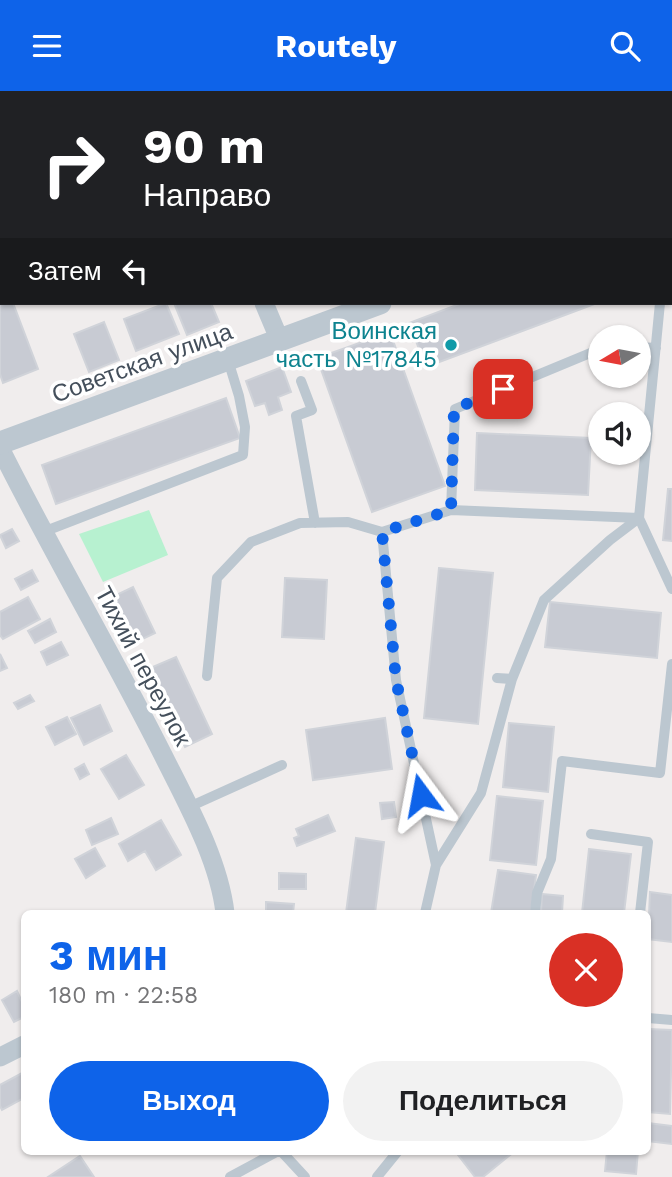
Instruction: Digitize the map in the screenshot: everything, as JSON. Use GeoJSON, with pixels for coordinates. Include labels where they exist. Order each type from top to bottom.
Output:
{"type":"FeatureCollection","features":[{"type":"Feature","properties":{"kind":"street"},"geometry":{"type":"LineString","coordinates":[[265,305],[279,341]]}},
{"type":"Feature","properties":{"kind":"street","name":"Советская улица"},"geometry":{"type":"LineString","coordinates":[[0,446],[375,305]]}},
{"type":"Feature","properties":{"kind":"street","name":"Тихий переулок"},"geometry":{"type":"LineString","coordinates":[[0,446],[43,532],[124,678],[189,807],[222,889],[225,910]]}},
{"type":"Feature","properties":{"kind":"street"},"geometry":{"type":"LineString","coordinates":[[0,1057],[21,1046]]}},
{"type":"Feature","properties":{"kind":"lane"},"geometry":{"type":"LineString","coordinates":[[660,305],[639,518],[672,589]]}},
{"type":"Feature","properties":{"kind":"lane"},"geometry":{"type":"LineString","coordinates":[[651,348],[656,348]]}},
{"type":"Feature","properties":{"kind":"lane"},"geometry":{"type":"LineString","coordinates":[[451,510],[454,409],[588,354]]}},
{"type":"Feature","properties":{"kind":"lane"},"geometry":{"type":"LineString","coordinates":[[43,532],[243,455],[246,427],[228,360]]}},
{"type":"Feature","properties":{"kind":"lane"},"geometry":{"type":"LineString","coordinates":[[302,381],[312,410],[296,417],[315,523]]}},
{"type":"Feature","properties":{"kind":"lane"},"geometry":{"type":"LineString","coordinates":[[207,676],[217,578],[251,542],[300,523],[348,522],[382,532],[451,510],[639,518]]}},
{"type":"Feature","properties":{"kind":"lane"},"geometry":{"type":"LineString","coordinates":[[426,910],[436,865],[481,793],[512,679],[544,600],[610,540],[639,518]]}},
{"type":"Feature","properties":{"kind":"lane"},"geometry":{"type":"LineString","coordinates":[[382,532],[396,680],[436,865]]}},
{"type":"Feature","properties":{"kind":"lane"},"geometry":{"type":"LineString","coordinates":[[534,910],[537,893],[551,859],[562,761],[660,773],[672,664]]}},
{"type":"Feature","properties":{"kind":"lane"},"geometry":{"type":"LineString","coordinates":[[497,678],[512,679]]}},
{"type":"Feature","properties":{"kind":"lane"},"geometry":{"type":"LineString","coordinates":[[189,807],[282,765]]}},
{"type":"Feature","properties":{"kind":"lane"},"geometry":{"type":"LineString","coordinates":[[591,834],[648,842],[640,910]]}},
{"type":"Feature","properties":{"kind":"lane"},"geometry":{"type":"LineString","coordinates":[[651,1018],[672,1020]]}},
{"type":"Feature","properties":{"kind":"lane"},"geometry":{"type":"LineString","coordinates":[[230,1177],[272,1155]]}},
{"type":"Feature","properties":{"kind":"lane"},"geometry":{"type":"LineString","coordinates":[[284,1155],[305,1177]]}},
{"type":"Feature","properties":{"kind":"lane"},"geometry":{"type":"LineString","coordinates":[[377,1177],[395,1155]]}},
{"type":"Feature","properties":{"kind":"green space"},"geometry":{"type":"Polygon","coordinates":[[[149,510],[168,555],[103,582],[79,534],[149,510]]]}},
{"type":"Feature","properties":{"kind":"building"},"geometry":{"type":"Polygon","coordinates":[[[0,305],[14,305],[38,369],[3,383],[0,374],[0,305]]]}},
{"type":"Feature","properties":{"kind":"building"},"geometry":{"type":"Polygon","coordinates":[[[167,305],[179,334],[136,351],[124,319],[167,305]]]}},
{"type":"Feature","properties":{"kind":"building"},"geometry":{"type":"Polygon","coordinates":[[[175,305],[212,305],[219,322],[187,335],[175,305]]]}},
{"type":"Feature","properties":{"kind":"building","name":"Воинская часть №17845"},"geometry":{"type":"Polygon","coordinates":[[[457,305],[592,305],[426,367],[409,323],[457,305]]]}},
{"type":"Feature","properties":{"kind":"building"},"geometry":{"type":"Polygon","coordinates":[[[104,322],[119,360],[89,372],[74,334],[104,322]]]}},
{"type":"Feature","properties":{"kind":"building"},"geometry":{"type":"Polygon","coordinates":[[[390,332],[445,486],[372,512],[317,358],[390,332]]]}},
{"type":"Feature","properties":{"kind":"building"},"geometry":{"type":"Polygon","coordinates":[[[282,367],[291,392],[278,397],[282,410],[269,415],[265,403],[255,406],[246,381],[282,367]]]}},
{"type":"Feature","properties":{"kind":"building"},"geometry":{"type":"Polygon","coordinates":[[[226,398],[240,438],[56,504],[42,465],[226,398]]]}},
{"type":"Feature","properties":{"kind":"building"},"geometry":{"type":"Polygon","coordinates":[[[477,433],[588,438],[588,495],[475,490],[477,433]]]}},
{"type":"Feature","properties":{"kind":"building"},"geometry":{"type":"Polygon","coordinates":[[[668,489],[672,489],[672,541],[663,540],[668,489]]]}},
{"type":"Feature","properties":{"kind":"building"},"geometry":{"type":"Polygon","coordinates":[[[12,529],[19,541],[6,548],[0,535],[12,529]]]}},
{"type":"Feature","properties":{"kind":"building"},"geometry":{"type":"Polygon","coordinates":[[[439,568],[493,573],[478,724],[424,718],[439,568]]]}},
{"type":"Feature","properties":{"kind":"building"},"geometry":{"type":"Polygon","coordinates":[[[32,570],[38,581],[21,590],[15,579],[32,570]]]}},
{"type":"Feature","properties":{"kind":"building"},"geometry":{"type":"Polygon","coordinates":[[[285,578],[327,580],[324,639],[282,637],[285,578]]]}},
{"type":"Feature","properties":{"kind":"building"},"geometry":{"type":"Polygon","coordinates":[[[133,587],[155,633],[130,645],[108,599],[133,587]]]}},
{"type":"Feature","properties":{"kind":"building"},"geometry":{"type":"Polygon","coordinates":[[[28,597],[40,619],[3,639],[0,635],[0,612],[28,597]]]}},
{"type":"Feature","properties":{"kind":"building"},"geometry":{"type":"Polygon","coordinates":[[[550,602],[661,613],[657,658],[545,647],[550,602]]]}},
{"type":"Feature","properties":{"kind":"building"},"geometry":{"type":"Polygon","coordinates":[[[50,619],[56,632],[35,643],[28,631],[50,619]]]}},
{"type":"Feature","properties":{"kind":"building"},"geometry":{"type":"Polygon","coordinates":[[[61,642],[68,655],[47,665],[41,652],[61,642]]]}},
{"type":"Feature","properties":{"kind":"building"},"geometry":{"type":"Polygon","coordinates":[[[0,654],[7,668],[0,671],[0,654]]]}},
{"type":"Feature","properties":{"kind":"building"},"geometry":{"type":"Polygon","coordinates":[[[176,657],[212,734],[185,747],[148,669],[176,657]]]}},
{"type":"Feature","properties":{"kind":"building"},"geometry":{"type":"Polygon","coordinates":[[[30,695],[34,701],[18,709],[14,703],[30,695]]]}},
{"type":"Feature","properties":{"kind":"building"},"geometry":{"type":"Polygon","coordinates":[[[100,705],[112,731],[84,745],[71,718],[100,705]]]}},
{"type":"Feature","properties":{"kind":"building"},"geometry":{"type":"Polygon","coordinates":[[[67,717],[76,734],[55,745],[46,727],[67,717]]]}},
{"type":"Feature","properties":{"kind":"building"},"geometry":{"type":"Polygon","coordinates":[[[385,718],[392,769],[313,780],[306,730],[385,718]]]}},
{"type":"Feature","properties":{"kind":"building"},"geometry":{"type":"Polygon","coordinates":[[[509,723],[554,727],[548,792],[503,787],[509,723]]]}},
{"type":"Feature","properties":{"kind":"building"},"geometry":{"type":"Polygon","coordinates":[[[126,755],[144,785],[119,799],[101,769],[126,755]]]}},
{"type":"Feature","properties":{"kind":"building"},"geometry":{"type":"Polygon","coordinates":[[[84,764],[89,774],[80,779],[75,769],[84,764]]]}},
{"type":"Feature","properties":{"kind":"building"},"geometry":{"type":"Polygon","coordinates":[[[497,796],[543,801],[536,865],[490,860],[497,796]]]}},
{"type":"Feature","properties":{"kind":"building"},"geometry":{"type":"Polygon","coordinates":[[[394,802],[396,817],[382,819],[380,803],[394,802]]]}},
{"type":"Feature","properties":{"kind":"building"},"geometry":{"type":"Polygon","coordinates":[[[328,815],[335,831],[297,846],[294,838],[299,836],[296,829],[328,815]]]}},
{"type":"Feature","properties":{"kind":"building"},"geometry":{"type":"Polygon","coordinates":[[[111,818],[118,834],[92,845],[86,830],[111,818]]]}},
{"type":"Feature","properties":{"kind":"building"},"geometry":{"type":"Polygon","coordinates":[[[161,820],[181,855],[156,870],[145,851],[128,861],[119,844],[161,820]]]}},
{"type":"Feature","properties":{"kind":"building"},"geometry":{"type":"Polygon","coordinates":[[[356,838],[384,842],[375,910],[346,910],[356,838]]]}},
{"type":"Feature","properties":{"kind":"building"},"geometry":{"type":"Polygon","coordinates":[[[95,848],[105,866],[86,878],[75,859],[95,848]]]}},
{"type":"Feature","properties":{"kind":"building"},"geometry":{"type":"Polygon","coordinates":[[[589,849],[631,854],[624,910],[582,910],[589,849]]]}},
{"type":"Feature","properties":{"kind":"building"},"geometry":{"type":"Polygon","coordinates":[[[498,870],[536,875],[531,910],[491,910],[498,870]]]}},
{"type":"Feature","properties":{"kind":"building"},"geometry":{"type":"Polygon","coordinates":[[[279,873],[306,874],[306,889],[279,889],[279,873]]]}},
{"type":"Feature","properties":{"kind":"building"},"geometry":{"type":"Polygon","coordinates":[[[650,892],[672,895],[672,942],[651,939],[650,892]]]}},
{"type":"Feature","properties":{"kind":"building"},"geometry":{"type":"Polygon","coordinates":[[[542,894],[563,896],[562,910],[541,910],[542,894]]]}},
{"type":"Feature","properties":{"kind":"building"},"geometry":{"type":"Polygon","coordinates":[[[266,902],[294,904],[293,910],[266,910],[266,902]]]}},
{"type":"Feature","properties":{"kind":"building"},"geometry":{"type":"Polygon","coordinates":[[[17,991],[21,1000],[21,1018],[14,1022],[2,1000],[17,991]]]}},
{"type":"Feature","properties":{"kind":"building"},"geometry":{"type":"Polygon","coordinates":[[[651,1029],[672,1030],[670,1114],[651,1112],[651,1029]]]}},
{"type":"Feature","properties":{"kind":"building"},"geometry":{"type":"Polygon","coordinates":[[[21,1074],[21,1100],[2,1110],[0,1085],[21,1074]]]}},
{"type":"Feature","properties":{"kind":"building"},"geometry":{"type":"Polygon","coordinates":[[[651,1123],[672,1126],[672,1144],[651,1141],[651,1123]]]}},
{"type":"Feature","properties":{"kind":"building"},"geometry":{"type":"Polygon","coordinates":[[[458,1155],[510,1155],[483,1177],[475,1177],[458,1155]]]}},
{"type":"Feature","properties":{"kind":"building"},"geometry":{"type":"Polygon","coordinates":[[[607,1155],[638,1155],[636,1174],[605,1171],[607,1155]]]}},
{"type":"Feature","properties":{"kind":"building"},"geometry":{"type":"Polygon","coordinates":[[[80,1156],[94,1177],[48,1177],[80,1156]]]}},
{"type":"Feature","properties":{"kind":"place","name":"Воинская часть №17845"},"geometry":{"type":"Point","coordinates":[451,345]}},
{"type":"Feature","properties":{"kind":"route"},"geometry":{"type":"LineString","coordinates":[[421,795],[396,680],[382,532],[451,510],[454,409],[503,389]]}}]}
